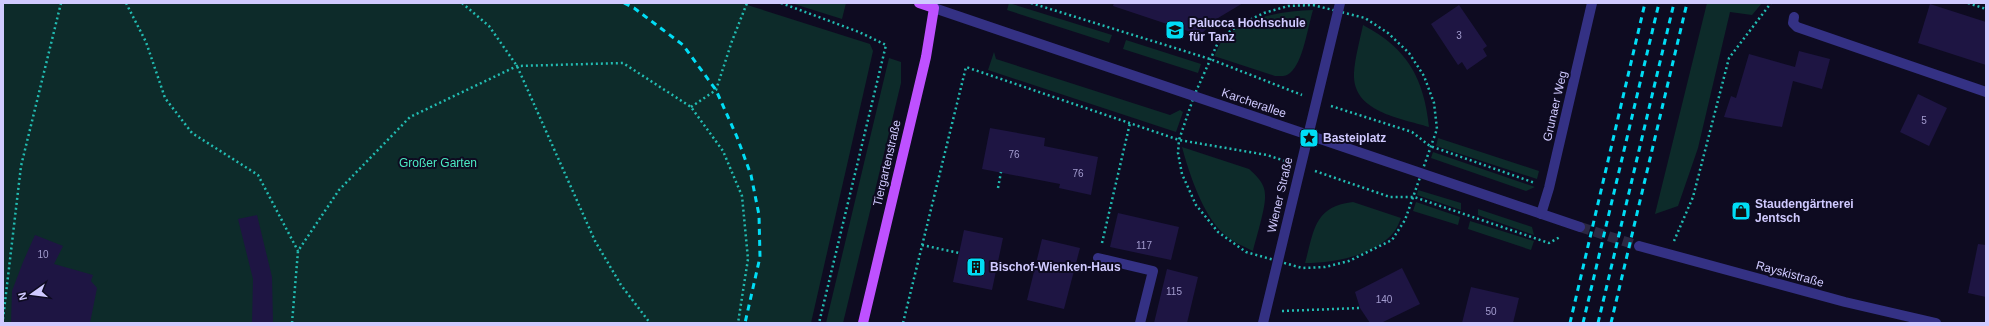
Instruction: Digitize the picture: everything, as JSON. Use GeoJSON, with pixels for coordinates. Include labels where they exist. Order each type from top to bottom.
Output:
{"type":"FeatureCollection","features":[{"type":"Feature","properties":{"kind":"main road","name":"Karcherallee"},"geometry":{"type":"LineString","coordinates":[[919,3],[936,5]]}},
{"type":"Feature","properties":{"kind":"main road","name":"Tiergartenstraße"},"geometry":{"type":"LineString","coordinates":[[863,323],[924,64],[936,5]]}},
{"type":"Feature","properties":{"kind":"street","name":"Wiener Straße"},"geometry":{"type":"LineString","coordinates":[[1263,323],[1340,3]]}},
{"type":"Feature","properties":{"kind":"street","name":"Grunaer Weg"},"geometry":{"type":"LineString","coordinates":[[1541,214],[1549,188],[1592,3]]}},
{"type":"Feature","properties":{"kind":"street","name":"Karcherallee"},"geometry":{"type":"LineString","coordinates":[[936,5],[1308,136],[1580,227]]}},
{"type":"Feature","properties":{"kind":"street"},"geometry":{"type":"LineString","coordinates":[[1794,17],[1793,23],[1797,26],[1986,92]]}},
{"type":"Feature","properties":{"kind":"street","name":"Rayskistraße"},"geometry":{"type":"LineString","coordinates":[[1639,246],[1845,302],[1936,323]]}},
{"type":"Feature","properties":{"kind":"street"},"geometry":{"type":"LineString","coordinates":[[1098,258],[1153,271],[1140,323]]}},
{"type":"Feature","properties":{"kind":"path"},"geometry":{"type":"LineString","coordinates":[[3,319],[21,166],[61,3]]}},
{"type":"Feature","properties":{"kind":"path"},"geometry":{"type":"LineString","coordinates":[[126,3],[146,42],[165,98],[192,133],[258,175],[298,251]]}},
{"type":"Feature","properties":{"kind":"path"},"geometry":{"type":"LineString","coordinates":[[462,3],[489,26],[517,66],[594,240],[621,284],[650,323]]}},
{"type":"Feature","properties":{"kind":"path"},"geometry":{"type":"LineString","coordinates":[[691,107],[716,90],[732,41],[747,3]]}},
{"type":"Feature","properties":{"kind":"path"},"geometry":{"type":"LineString","coordinates":[[781,3],[859,32],[886,45],[819,323]]}},
{"type":"Feature","properties":{"kind":"path"},"geometry":{"type":"LineString","coordinates":[[1031,3],[1210,59],[1284,88]]}},
{"type":"Feature","properties":{"kind":"path"},"geometry":{"type":"LineString","coordinates":[[1669,254],[1693,197],[1729,58],[1770,3]]}},
{"type":"Feature","properties":{"kind":"path"},"geometry":{"type":"LineString","coordinates":[[1968,3],[1986,9]]}},
{"type":"Feature","properties":{"kind":"path"},"geometry":{"type":"LineString","coordinates":[[292,323],[298,251],[339,190],[410,117],[517,66],[623,63],[691,107],[723,151],[742,196],[748,259],[738,323]]}},
{"type":"Feature","properties":{"kind":"path"},"geometry":{"type":"LineString","coordinates":[[903,323],[966,67],[1179,140],[1267,155]]}},
{"type":"Feature","properties":{"kind":"path"},"geometry":{"type":"LineString","coordinates":[[1347,111],[1412,132],[1430,146],[1549,188]]}},
{"type":"Feature","properties":{"kind":"path"},"geometry":{"type":"LineString","coordinates":[[1098,258],[1130,123]]}},
{"type":"Feature","properties":{"kind":"path"},"geometry":{"type":"LineString","coordinates":[[998,188],[1001,172]]}},
{"type":"Feature","properties":{"kind":"path"},"geometry":{"type":"LineString","coordinates":[[1338,179],[1390,197],[1414,197],[1549,243]]}},
{"type":"Feature","properties":{"kind":"path"},"geometry":{"type":"LineString","coordinates":[[922,245],[959,253]]}},
{"type":"Feature","properties":{"kind":"path"},"geometry":{"type":"LineString","coordinates":[[1266,312],[1360,308]]}},
{"type":"Feature","properties":{"kind":"green space","name":"Großer Garten"},"geometry":{"type":"Polygon","coordinates":[[[3,3],[741,3],[870,44],[873,51],[811,323],[3,323],[3,3]]]}},
{"type":"Feature","properties":{"kind":"green space"},"geometry":{"type":"Polygon","coordinates":[[[791,3],[846,3],[842,19],[791,3]]]}},
{"type":"Feature","properties":{"kind":"green space"},"geometry":{"type":"Polygon","coordinates":[[[1009,3],[1112,35],[1109,43],[1007,10],[1009,3]]]}},
{"type":"Feature","properties":{"kind":"green space"},"geometry":{"type":"Polygon","coordinates":[[[1707,3],[1762,3],[1752,15],[1730,12],[1698,148],[1678,206],[1655,214],[1707,3]]]}},
{"type":"Feature","properties":{"kind":"green space"},"geometry":{"type":"Polygon","coordinates":[[[1313,10],[1302,53],[1295,68],[1287,75],[1275,76],[1214,56],[1223,40],[1242,26],[1277,14],[1313,10]]]}},
{"type":"Feature","properties":{"kind":"green space"},"geometry":{"type":"Polygon","coordinates":[[[1363,25],[1391,44],[1402,54],[1411,66],[1418,79],[1423,94],[1427,109],[1429,127],[1380,111],[1369,105],[1361,97],[1355,86],[1354,73],[1356,55],[1363,25]]]}},
{"type":"Feature","properties":{"kind":"green space"},"geometry":{"type":"Polygon","coordinates":[[[1126,40],[1201,64],[1198,73],[1123,49],[1126,40]]]}},
{"type":"Feature","properties":{"kind":"green space"},"geometry":{"type":"Polygon","coordinates":[[[994,52],[996,59],[1170,115],[1180,110],[1183,112],[1176,132],[988,70],[994,52]]]}},
{"type":"Feature","properties":{"kind":"green space"},"geometry":{"type":"Polygon","coordinates":[[[889,58],[901,62],[901,83],[843,323],[826,323],[889,58]]]}},
{"type":"Feature","properties":{"kind":"green space"},"geometry":{"type":"Polygon","coordinates":[[[1438,138],[1539,171],[1537,179],[1436,146],[1438,138]]]}},
{"type":"Feature","properties":{"kind":"green space"},"geometry":{"type":"Polygon","coordinates":[[[1182,147],[1249,169],[1260,180],[1265,191],[1265,200],[1253,251],[1227,237],[1216,226],[1198,194],[1182,147]]]}},
{"type":"Feature","properties":{"kind":"green space"},"geometry":{"type":"Polygon","coordinates":[[[1433,152],[1535,187],[1526,191],[1431,158],[1433,152]]]}},
{"type":"Feature","properties":{"kind":"green space"},"geometry":{"type":"Polygon","coordinates":[[[1418,190],[1461,203],[1461,210],[1417,195],[1418,190]]]}},
{"type":"Feature","properties":{"kind":"green space"},"geometry":{"type":"Polygon","coordinates":[[[1353,202],[1401,218],[1394,232],[1376,247],[1365,252],[1341,260],[1305,263],[1314,231],[1323,215],[1330,209],[1340,204],[1353,202]]]}},
{"type":"Feature","properties":{"kind":"green space"},"geometry":{"type":"Polygon","coordinates":[[[1416,202],[1460,217],[1458,225],[1413,211],[1416,202]]]}},
{"type":"Feature","properties":{"kind":"green space"},"geometry":{"type":"Polygon","coordinates":[[[1478,209],[1532,227],[1534,235],[1478,215],[1478,209]]]}},
{"type":"Feature","properties":{"kind":"green space"},"geometry":{"type":"Polygon","coordinates":[[[1470,221],[1534,241],[1531,250],[1468,229],[1470,221]]]}},
{"type":"Feature","properties":{"kind":"building"},"geometry":{"type":"Polygon","coordinates":[[[1114,3],[1243,3],[1218,18],[1200,35],[1113,6],[1114,3]]]}},
{"type":"Feature","properties":{"kind":"building"},"geometry":{"type":"Polygon","coordinates":[[[1930,4],[1986,22],[1986,65],[1918,43],[1930,4]]]}},
{"type":"Feature","properties":{"kind":"building"},"geometry":{"type":"Polygon","coordinates":[[[1459,5],[1487,46],[1483,49],[1487,56],[1467,70],[1462,62],[1458,65],[1431,24],[1459,5]]]}},
{"type":"Feature","properties":{"kind":"building"},"geometry":{"type":"Polygon","coordinates":[[[1799,51],[1830,59],[1822,89],[1793,81],[1782,127],[1724,117],[1731,96],[1736,98],[1749,54],[1795,67],[1799,51]]]}},
{"type":"Feature","properties":{"kind":"building"},"geometry":{"type":"Polygon","coordinates":[[[1918,94],[1947,108],[1929,146],[1900,132],[1918,94]]]}},
{"type":"Feature","properties":{"kind":"building"},"geometry":{"type":"Polygon","coordinates":[[[990,128],[1045,138],[1044,146],[1098,157],[1091,195],[1059,188],[1060,184],[982,169],[990,128]]]}},
{"type":"Feature","properties":{"kind":"building"},"geometry":{"type":"Polygon","coordinates":[[[1118,213],[1179,227],[1171,260],[1110,247],[1118,213]]]}},
{"type":"Feature","properties":{"kind":"building"},"geometry":{"type":"Polygon","coordinates":[[[257,215],[272,277],[273,323],[252,323],[253,279],[238,219],[257,215]]]}},
{"type":"Feature","properties":{"kind":"building","name":"Bischof-Wienken-Haus"},"geometry":{"type":"Polygon","coordinates":[[[964,230],[1003,238],[992,290],[953,282],[964,230]]]}},
{"type":"Feature","properties":{"kind":"building"},"geometry":{"type":"Polygon","coordinates":[[[35,235],[63,246],[54,264],[93,275],[91,281],[97,288],[90,323],[11,323],[12,291],[35,235]]]}},
{"type":"Feature","properties":{"kind":"building"},"geometry":{"type":"Polygon","coordinates":[[[1042,239],[1080,248],[1064,309],[1027,300],[1042,239]]]}},
{"type":"Feature","properties":{"kind":"building"},"geometry":{"type":"Polygon","coordinates":[[[1978,244],[1986,245],[1986,297],[1968,293],[1978,244]]]}},
{"type":"Feature","properties":{"kind":"building"},"geometry":{"type":"Polygon","coordinates":[[[1402,268],[1420,304],[1381,323],[1370,323],[1360,308],[1355,292],[1402,268]]]}},
{"type":"Feature","properties":{"kind":"building"},"geometry":{"type":"Polygon","coordinates":[[[1167,269],[1198,277],[1187,323],[1154,323],[1167,269]]]}},
{"type":"Feature","properties":{"kind":"building"},"geometry":{"type":"Polygon","coordinates":[[[1471,287],[1519,298],[1513,323],[1462,323],[1471,287]]]}},
{"type":"Feature","properties":{"kind":"tunnel"},"geometry":{"type":"LineString","coordinates":[[1580,227],[1639,246]]}},
{"type":"Feature","properties":{"kind":"railway"},"geometry":{"type":"LineString","coordinates":[[624,3],[634,8],[683,45],[716,90],[737,137],[751,175],[759,215],[760,257],[745,323]]}},
{"type":"Feature","properties":{"kind":"railway"},"geometry":{"type":"LineString","coordinates":[[1570,323],[1645,3]]}},
{"type":"Feature","properties":{"kind":"railway"},"geometry":{"type":"LineString","coordinates":[[1583,323],[1659,3]]}},
{"type":"Feature","properties":{"kind":"railway"},"geometry":{"type":"LineString","coordinates":[[1598,323],[1674,3]]}},
{"type":"Feature","properties":{"kind":"railway"},"geometry":{"type":"LineString","coordinates":[[1611,323],[1687,3]]}},
{"type":"Feature","properties":{"kind":"place","name":"Palucca Hochschule für Tanz"},"geometry":{"type":"Point","coordinates":[1175,30]}},
{"type":"Feature","properties":{"kind":"place","name":"Basteiplatz"},"geometry":{"type":"Point","coordinates":[1309,138]}},
{"type":"Feature","properties":{"kind":"place","name":"Staudengärtnerei Jentsch"},"geometry":{"type":"Point","coordinates":[1741,211]}},
{"type":"Feature","properties":{"kind":"place","name":"Bischof-Wienken-Haus"},"geometry":{"type":"Point","coordinates":[976,267]}}]}
